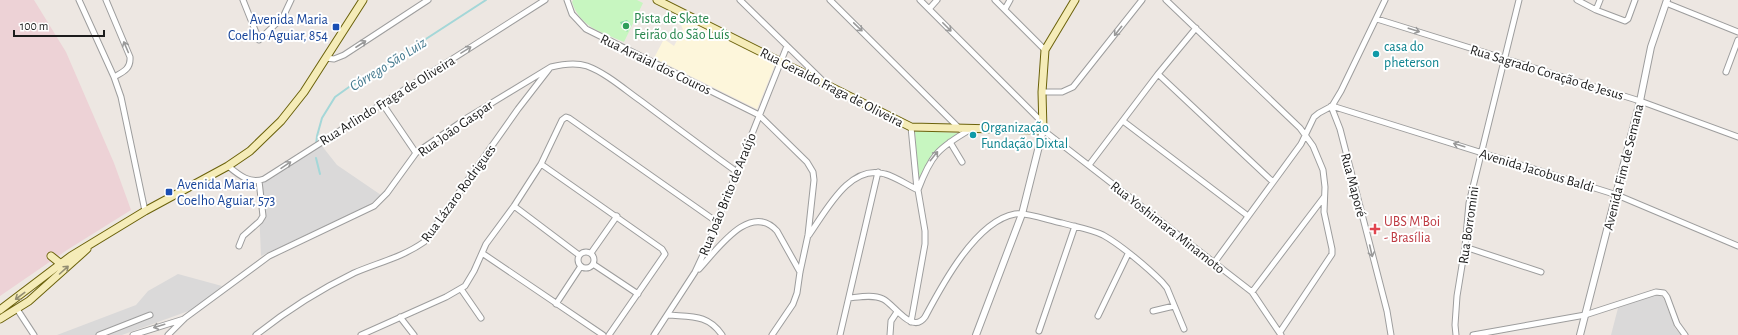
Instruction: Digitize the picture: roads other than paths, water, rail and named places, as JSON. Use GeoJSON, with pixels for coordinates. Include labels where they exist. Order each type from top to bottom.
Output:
{"type":"FeatureCollection","features":[{"type":"Feature","properties":{"kind":"main road","name":"Rua Geraldo Fraga de Oliveira"},"geometry":{"type":"LineString","coordinates":[[657,0],[782,61],[826,85],[911,127],[1042,130]]}},
{"type":"Feature","properties":{"kind":"main road"},"geometry":{"type":"LineString","coordinates":[[1042,130],[1042,92],[1045,50],[1075,0]]}},
{"type":"Feature","properties":{"kind":"main road"},"geometry":{"type":"LineString","coordinates":[[0,310],[74,253],[145,211],[228,166],[250,151],[282,121],[304,92],[360,2]]}},
{"type":"Feature","properties":{"kind":"main road"},"geometry":{"type":"LineString","coordinates":[[0,319],[25,304],[96,241]]}},
{"type":"Feature","properties":{"kind":"main road"},"geometry":{"type":"LineString","coordinates":[[51,256],[61,264]]}},
{"type":"Feature","properties":{"kind":"main road"},"geometry":{"type":"LineString","coordinates":[[25,304],[50,272]]}},
{"type":"Feature","properties":{"kind":"street"},"geometry":{"type":"LineString","coordinates":[[79,0],[114,77],[121,98],[145,211]]}},
{"type":"Feature","properties":{"kind":"street"},"geometry":{"type":"LineString","coordinates":[[106,0],[131,62],[125,71],[114,77]]}},
{"type":"Feature","properties":{"kind":"street"},"geometry":{"type":"LineString","coordinates":[[243,0],[259,40],[283,17],[291,0]]}},
{"type":"Feature","properties":{"kind":"street"},"geometry":{"type":"LineString","coordinates":[[326,58],[334,59],[344,55],[428,0]]}},
{"type":"Feature","properties":{"kind":"street","name":"Rua Arlindo Fraga de Oliveira"},"geometry":{"type":"LineString","coordinates":[[259,181],[545,0]]}},
{"type":"Feature","properties":{"kind":"street","name":"Rua Arraial dos Couros"},"geometry":{"type":"LineString","coordinates":[[567,0],[572,14],[578,23],[594,34],[759,114],[807,162],[813,172],[814,180],[808,235],[797,293],[793,304],[772,335]]}},
{"type":"Feature","properties":{"kind":"street"},"geometry":{"type":"LineString","coordinates":[[740,0],[826,85]]}},
{"type":"Feature","properties":{"kind":"street"},"geometry":{"type":"LineString","coordinates":[[830,0],[960,128]]}},
{"type":"Feature","properties":{"kind":"street"},"geometry":{"type":"LineString","coordinates":[[920,0],[1042,122]]}},
{"type":"Feature","properties":{"kind":"street"},"geometry":{"type":"LineString","coordinates":[[929,9],[937,0]]}},
{"type":"Feature","properties":{"kind":"street"},"geometry":{"type":"LineString","coordinates":[[995,0],[1045,50]]}},
{"type":"Feature","properties":{"kind":"street"},"geometry":{"type":"LineString","coordinates":[[1005,9],[1010,0]]}},
{"type":"Feature","properties":{"kind":"street"},"geometry":{"type":"LineString","coordinates":[[1042,92],[1062,92],[1073,87],[1142,0]]}},
{"type":"Feature","properties":{"kind":"street"},"geometry":{"type":"LineString","coordinates":[[1166,0],[1307,136],[1313,146],[1322,170],[1325,187],[1324,212],[1332,254],[1280,334]]}},
{"type":"Feature","properties":{"kind":"street"},"geometry":{"type":"LineString","coordinates":[[1214,262],[1307,136],[1314,117],[1319,112],[1332,106],[1377,19],[1385,0]]}},
{"type":"Feature","properties":{"kind":"street","name":"Rua Borromini"},"geometry":{"type":"LineString","coordinates":[[1456,335],[1455,325],[1457,296],[1466,247],[1469,203],[1520,0]]}},
{"type":"Feature","properties":{"kind":"street"},"geometry":{"type":"LineString","coordinates":[[1577,0],[1596,10],[1625,21],[1628,19],[1635,0]]}},
{"type":"Feature","properties":{"kind":"street"},"geometry":{"type":"LineString","coordinates":[[1596,10],[1600,0]]}},
{"type":"Feature","properties":{"kind":"street"},"geometry":{"type":"LineString","coordinates":[[1666,1],[1738,32]]}},
{"type":"Feature","properties":{"kind":"street","name":"Avenida Fim de Semana"},"geometry":{"type":"LineString","coordinates":[[1580,335],[1617,195],[1640,101],[1651,48],[1666,1]]}},
{"type":"Feature","properties":{"kind":"street","name":"Rua Sagrado Coração de Jesus"},"geometry":{"type":"LineString","coordinates":[[1377,19],[1640,101],[1738,137]]}},
{"type":"Feature","properties":{"kind":"street"},"geometry":{"type":"LineString","coordinates":[[1089,165],[1158,74],[1196,28]]}},
{"type":"Feature","properties":{"kind":"street"},"geometry":{"type":"LineString","coordinates":[[1726,72],[1738,40]]}},
{"type":"Feature","properties":{"kind":"street","name":"Rua João Brito de Araújo"},"geometry":{"type":"LineString","coordinates":[[654,335],[695,272],[787,46]]}},
{"type":"Feature","properties":{"kind":"street","name":"Rua João Gaspar"},"geometry":{"type":"LineString","coordinates":[[168,335],[185,318],[269,256],[358,215],[378,204],[388,193],[416,153],[467,118],[551,67],[565,63],[578,64],[595,70],[624,89],[737,172]]}},
{"type":"Feature","properties":{"kind":"street","name":"Rua Lázaro Rodrigues"},"geometry":{"type":"LineString","coordinates":[[256,335],[287,311],[322,290],[356,273],[415,249],[424,242],[518,109],[551,67]]}},
{"type":"Feature","properties":{"kind":"street"},"geometry":{"type":"LineString","coordinates":[[1158,74],[1273,182]]}},
{"type":"Feature","properties":{"kind":"street"},"geometry":{"type":"LineString","coordinates":[[382,103],[416,153]]}},
{"type":"Feature","properties":{"kind":"street","name":"Avenida Jacobus Baldi"},"geometry":{"type":"LineString","coordinates":[[1332,106],[1617,195],[1675,218],[1738,246]]}},
{"type":"Feature","properties":{"kind":"street","name":"Rua Maporé"},"geometry":{"type":"LineString","coordinates":[[1332,106],[1340,130],[1387,311],[1391,335]]}},
{"type":"Feature","properties":{"kind":"street"},"geometry":{"type":"LineString","coordinates":[[360,335],[461,289],[469,281],[486,244],[514,206],[541,164],[563,118],[569,118],[716,222]]}},
{"type":"Feature","properties":{"kind":"street"},"geometry":{"type":"LineString","coordinates":[[1123,121],[1248,216]]}},
{"type":"Feature","properties":{"kind":"street"},"geometry":{"type":"LineString","coordinates":[[911,127],[925,238],[912,322]]}},
{"type":"Feature","properties":{"kind":"street"},"geometry":{"type":"LineString","coordinates":[[918,190],[930,162],[940,148],[971,129]]}},
{"type":"Feature","properties":{"kind":"street"},"geometry":{"type":"LineString","coordinates":[[976,335],[1022,214],[1042,130]]}},
{"type":"Feature","properties":{"kind":"street","name":"Rua Yoshimara Minamoto"},"geometry":{"type":"LineString","coordinates":[[1042,130],[1252,292],[1280,334]]}},
{"type":"Feature","properties":{"kind":"street"},"geometry":{"type":"LineString","coordinates":[[950,142],[962,162]]}},
{"type":"Feature","properties":{"kind":"street"},"geometry":{"type":"LineString","coordinates":[[541,164],[617,216],[662,249],[665,254],[610,335]]}},
{"type":"Feature","properties":{"kind":"street"},"geometry":{"type":"LineString","coordinates":[[228,166],[250,180],[259,181],[263,216],[260,221],[243,236],[239,246]]}},
{"type":"Feature","properties":{"kind":"street"},"geometry":{"type":"LineString","coordinates":[[808,235],[849,181],[860,175],[878,172],[890,176],[918,190]]}},
{"type":"Feature","properties":{"kind":"street"},"geometry":{"type":"LineString","coordinates":[[840,335],[878,172]]}},
{"type":"Feature","properties":{"kind":"street"},"geometry":{"type":"LineString","coordinates":[[1252,292],[1324,197]]}},
{"type":"Feature","properties":{"kind":"street"},"geometry":{"type":"LineString","coordinates":[[514,206],[579,255]]}},
{"type":"Feature","properties":{"kind":"street"},"geometry":{"type":"LineString","coordinates":[[849,298],[878,297],[889,303],[906,319],[917,323],[923,320],[947,277],[971,245],[983,232],[1009,216],[1022,214],[1075,226],[1102,235],[1162,282],[1167,288],[1184,329]]}},
{"type":"Feature","properties":{"kind":"street"},"geometry":{"type":"LineString","coordinates":[[591,253],[617,216]]}},
{"type":"Feature","properties":{"kind":"street"},"geometry":{"type":"LineString","coordinates":[[695,272],[738,228],[747,223],[760,221],[773,227],[777,232],[800,272]]}},
{"type":"Feature","properties":{"kind":"street"},"geometry":{"type":"LineString","coordinates":[[1038,331],[1075,226]]}},
{"type":"Feature","properties":{"kind":"street"},"geometry":{"type":"LineString","coordinates":[[1466,247],[1541,272]]}},
{"type":"Feature","properties":{"kind":"street"},"geometry":{"type":"LineString","coordinates":[[585,251],[591,253],[594,259],[593,264],[587,268],[581,266],[578,261],[579,255],[585,251]]}},
{"type":"Feature","properties":{"kind":"street"},"geometry":{"type":"LineString","coordinates":[[482,253],[603,335]]}},
{"type":"Feature","properties":{"kind":"street"},"geometry":{"type":"LineString","coordinates":[[1098,316],[1128,254]]}},
{"type":"Feature","properties":{"kind":"street"},"geometry":{"type":"LineString","coordinates":[[593,264],[638,294]]}},
{"type":"Feature","properties":{"kind":"street"},"geometry":{"type":"LineString","coordinates":[[556,304],[581,266]]}},
{"type":"Feature","properties":{"kind":"street"},"geometry":{"type":"LineString","coordinates":[[461,289],[481,318]]}},
{"type":"Feature","properties":{"kind":"street"},"geometry":{"type":"LineString","coordinates":[[1473,335],[1585,316],[1649,293],[1660,292],[1667,297],[1677,324],[1685,335]]}},
{"type":"Feature","properties":{"kind":"street"},"geometry":{"type":"LineString","coordinates":[[1153,312],[1174,306]]}},
{"type":"Feature","properties":{"kind":"street"},"geometry":{"type":"LineString","coordinates":[[17,309],[34,335]]}},
{"type":"Feature","properties":{"kind":"street"},"geometry":{"type":"LineString","coordinates":[[890,335],[891,321],[897,312]]}},
{"type":"Feature","properties":{"kind":"street"},"geometry":{"type":"LineString","coordinates":[[99,335],[150,315]]}},
{"type":"Feature","properties":{"kind":"street"},"geometry":{"type":"LineString","coordinates":[[668,315],[705,319],[711,322],[722,335]]}},
{"type":"Feature","properties":{"kind":"street"},"geometry":{"type":"LineString","coordinates":[[400,317],[414,335]]}},
{"type":"Feature","properties":{"kind":"street"},"geometry":{"type":"LineString","coordinates":[[133,335],[185,318]]}},
{"type":"Feature","properties":{"kind":"waterway","name":"Córrego São Luiz"},"geometry":{"type":"LineString","coordinates":[[316,145],[322,118],[335,97],[349,87],[375,74],[392,61],[486,0]]}},
{"type":"Feature","properties":{"kind":"waterway"},"geometry":{"type":"LineString","coordinates":[[316,158],[320,174]]}},
{"type":"Feature","properties":{"kind":"place","name":"Pista de Skate Feirão do São Luís"},"geometry":{"type":"Point","coordinates":[626,26]}},
{"type":"Feature","properties":{"kind":"place","name":"Avenida Maria Coelho Aguiar, 854"},"geometry":{"type":"Point","coordinates":[336,27]}},
{"type":"Feature","properties":{"kind":"place","name":"casa do pheterson"},"geometry":{"type":"Point","coordinates":[1376,54]}},
{"type":"Feature","properties":{"kind":"place","name":"Organização Fundação Dixtal"},"geometry":{"type":"Point","coordinates":[973,135]}},
{"type":"Feature","properties":{"kind":"place","name":"Avenida Maria Coelho Aguiar, 573"},"geometry":{"type":"Point","coordinates":[169,192]}},
{"type":"Feature","properties":{"kind":"place","name":"UBS M'Boi - Brasília"},"geometry":{"type":"Point","coordinates":[1375,229]}}]}
